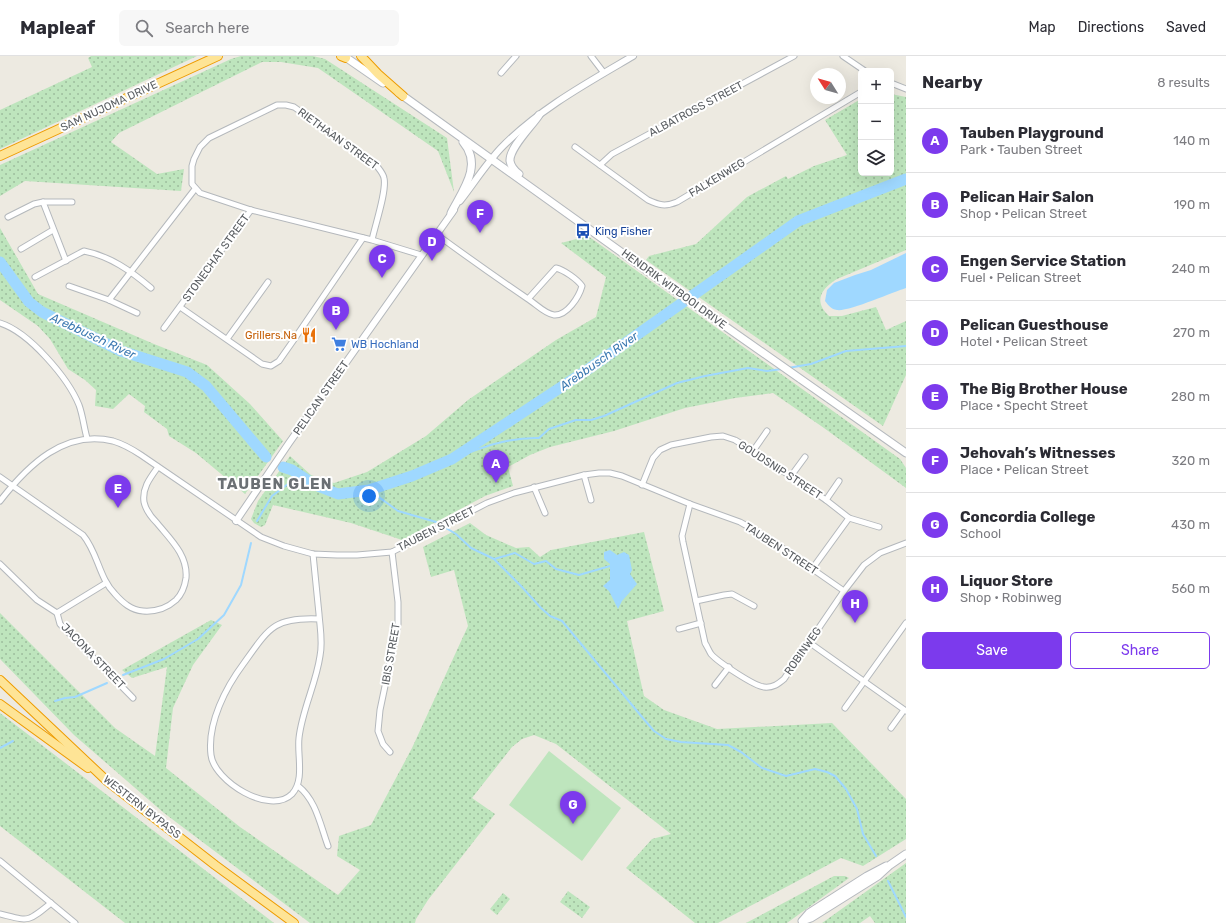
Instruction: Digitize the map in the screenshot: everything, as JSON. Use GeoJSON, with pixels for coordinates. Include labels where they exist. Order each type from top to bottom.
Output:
{"type":"FeatureCollection","features":[{"type":"Feature","properties":{"kind":"highway","name":"SAM NUJOMA DRIVE"},"geometry":{"type":"LineString","coordinates":[[0,156],[218,56]]}},
{"type":"Feature","properties":{"kind":"highway"},"geometry":{"type":"LineString","coordinates":[[361,56],[378,74],[403,96]]}},
{"type":"Feature","properties":{"kind":"highway"},"geometry":{"type":"LineString","coordinates":[[0,672],[54,732]]}},
{"type":"Feature","properties":{"kind":"highway","name":"WESTERN BYPASS"},"geometry":{"type":"LineString","coordinates":[[0,680],[107,781],[215,865],[294,923]]}},
{"type":"Feature","properties":{"kind":"highway"},"geometry":{"type":"LineString","coordinates":[[0,704],[107,781]]}},
{"type":"Feature","properties":{"kind":"main road","name":"HENDRIK WITBOOI DRIVE"},"geometry":{"type":"LineString","coordinates":[[344,57],[403,96],[668,286],[906,453]]}},
{"type":"Feature","properties":{"kind":"main road"},"geometry":{"type":"LineString","coordinates":[[539,115],[514,149],[510,160],[512,167],[541,194]]}},
{"type":"Feature","properties":{"kind":"main road"},"geometry":{"type":"LineString","coordinates":[[452,213],[470,175],[473,164],[469,150],[456,134]]}},
{"type":"Feature","properties":{"kind":"main road"},"geometry":{"type":"LineString","coordinates":[[800,922],[809,913],[861,879],[906,854]]}},
{"type":"Feature","properties":{"kind":"street"},"geometry":{"type":"LineString","coordinates":[[501,73],[516,56]]}},
{"type":"Feature","properties":{"kind":"street"},"geometry":{"type":"LineString","coordinates":[[591,56],[604,73]]}},
{"type":"Feature","properties":{"kind":"street","name":"PELICAN STREET"},"geometry":{"type":"LineString","coordinates":[[236,521],[421,255],[492,159],[512,138],[563,97],[633,56]]}},
{"type":"Feature","properties":{"kind":"street","name":"ALBATROSS STREET"},"geometry":{"type":"LineString","coordinates":[[600,165],[612,154],[794,56]]}},
{"type":"Feature","properties":{"kind":"street"},"geometry":{"type":"LineString","coordinates":[[843,56],[861,68]]}},
{"type":"Feature","properties":{"kind":"street"},"geometry":{"type":"LineString","coordinates":[[894,84],[906,89]]}},
{"type":"Feature","properties":{"kind":"street","name":"FALKENWEG"},"geometry":{"type":"LineString","coordinates":[[575,147],[648,200],[665,206],[671,205],[858,94]]}},
{"type":"Feature","properties":{"kind":"street","name":"RIETHAAN STREET"},"geometry":{"type":"LineString","coordinates":[[195,189],[192,184],[192,166],[200,147],[209,138],[277,105],[294,107],[382,172],[385,187],[372,240]]}},
{"type":"Feature","properties":{"kind":"street"},"geometry":{"type":"LineString","coordinates":[[109,300],[195,189],[209,196],[251,210],[372,240],[421,255]]}},
{"type":"Feature","properties":{"kind":"street"},"geometry":{"type":"LineString","coordinates":[[43,202],[66,261]]}},
{"type":"Feature","properties":{"kind":"street"},"geometry":{"type":"LineString","coordinates":[[8,217],[24,208],[43,202],[72,202]]}},
{"type":"Feature","properties":{"kind":"street","name":"STONECHAT STREET"},"geometry":{"type":"LineString","coordinates":[[164,328],[251,210]]}},
{"type":"Feature","properties":{"kind":"street"},"geometry":{"type":"LineString","coordinates":[[21,249],[53,230]]}},
{"type":"Feature","properties":{"kind":"street"},"geometry":{"type":"LineString","coordinates":[[436,234],[528,299],[550,314],[560,314],[571,306],[582,286],[576,280],[560,269],[556,268],[528,299]]}},
{"type":"Feature","properties":{"kind":"street","name":"STONECHAT STREET"},"geometry":{"type":"LineString","coordinates":[[180,307],[262,364],[267,366],[275,365],[363,238]]}},
{"type":"Feature","properties":{"kind":"street"},"geometry":{"type":"LineString","coordinates":[[35,277],[84,251],[109,260],[132,272],[150,288]]}},
{"type":"Feature","properties":{"kind":"street"},"geometry":{"type":"LineString","coordinates":[[227,339],[268,282]]}},
{"type":"Feature","properties":{"kind":"street"},"geometry":{"type":"LineString","coordinates":[[69,286],[109,300],[137,313]]}},
{"type":"Feature","properties":{"kind":"street"},"geometry":{"type":"LineString","coordinates":[[0,322],[14,329],[39,349],[61,376],[79,406],[87,438]]}},
{"type":"Feature","properties":{"kind":"street"},"geometry":{"type":"LineString","coordinates":[[753,451],[767,431]]}},
{"type":"Feature","properties":{"kind":"street","name":"GOUDSNIP STREET"},"geometry":{"type":"LineString","coordinates":[[642,485],[653,458],[660,450],[671,445],[723,436],[735,440],[753,451],[826,500],[849,518],[879,527]]}},
{"type":"Feature","properties":{"kind":"street","name":"TAUBEN STREET"},"geometry":{"type":"LineString","coordinates":[[0,501],[12,486],[47,454],[64,444],[87,438],[113,441],[125,446],[158,467],[261,537],[284,546],[312,554],[357,555],[392,552],[487,503],[514,493],[584,475],[610,473],[622,476],[690,504],[729,517],[747,525],[844,591]]}},
{"type":"Feature","properties":{"kind":"street"},"geometry":{"type":"LineString","coordinates":[[791,476],[804,457]]}},
{"type":"Feature","properties":{"kind":"street"},"geometry":{"type":"LineString","coordinates":[[0,477],[83,536],[91,548],[106,583],[114,594],[125,604],[136,610],[160,610],[171,604],[178,597],[183,588],[186,571],[183,556],[149,514],[145,505],[144,496],[146,485],[158,467]]}},
{"type":"Feature","properties":{"kind":"street"},"geometry":{"type":"LineString","coordinates":[[584,475],[591,500]]}},
{"type":"Feature","properties":{"kind":"street"},"geometry":{"type":"LineString","coordinates":[[826,500],[839,481]]}},
{"type":"Feature","properties":{"kind":"street"},"geometry":{"type":"LineString","coordinates":[[534,487],[545,513]]}},
{"type":"Feature","properties":{"kind":"street","name":"ROBINWEG"},"geometry":{"type":"LineString","coordinates":[[690,504],[682,536],[682,542],[706,643],[711,654],[757,686],[771,687],[777,685],[784,679],[810,643],[844,591],[864,565],[874,557],[906,543]]}},
{"type":"Feature","properties":{"kind":"street"},"geometry":{"type":"LineString","coordinates":[[812,569],[849,518]]}},
{"type":"Feature","properties":{"kind":"street","name":"IBIS STREET"},"geometry":{"type":"LineString","coordinates":[[390,752],[383,744],[378,731],[380,710],[398,624],[398,594],[392,552]]}},
{"type":"Feature","properties":{"kind":"street"},"geometry":{"type":"LineString","coordinates":[[312,554],[319,619],[321,655],[301,727],[299,740],[298,786],[292,794],[281,800],[269,801],[256,798],[224,777],[214,764],[211,756],[211,735],[217,711],[237,672],[269,630],[286,621],[301,618],[319,619]]}},
{"type":"Feature","properties":{"kind":"street"},"geometry":{"type":"LineString","coordinates":[[0,564],[37,600],[57,613],[106,583]]}},
{"type":"Feature","properties":{"kind":"street"},"geometry":{"type":"LineString","coordinates":[[696,601],[732,594],[754,606]]}},
{"type":"Feature","properties":{"kind":"street","name":"JACONA STREET"},"geometry":{"type":"LineString","coordinates":[[57,613],[60,624],[133,698]]}},
{"type":"Feature","properties":{"kind":"street"},"geometry":{"type":"LineString","coordinates":[[679,629],[701,623]]}},
{"type":"Feature","properties":{"kind":"street"},"geometry":{"type":"LineString","coordinates":[[845,708],[905,627]]}},
{"type":"Feature","properties":{"kind":"street"},"geometry":{"type":"LineString","coordinates":[[810,643],[905,711],[891,728]]}},
{"type":"Feature","properties":{"kind":"street"},"geometry":{"type":"LineString","coordinates":[[715,685],[729,667]]}},
{"type":"Feature","properties":{"kind":"street"},"geometry":{"type":"LineString","coordinates":[[298,786],[308,795],[313,803],[328,846]]}},
{"type":"Feature","properties":{"kind":"street"},"geometry":{"type":"LineString","coordinates":[[0,861],[74,923]]}},
{"type":"Feature","properties":{"kind":"street"},"geometry":{"type":"LineString","coordinates":[[0,914],[29,919],[34,917],[51,903]]}},
{"type":"Feature","properties":{"kind":"green space"},"geometry":{"type":"Polygon","coordinates":[[[91,56],[197,56],[0,149],[0,110],[92,67],[88,58],[91,56]]]}},
{"type":"Feature","properties":{"kind":"green space"},"geometry":{"type":"Polygon","coordinates":[[[241,56],[313,56],[325,59],[447,138],[454,192],[438,151],[318,68],[281,62],[262,62],[119,133],[111,142],[157,174],[184,169],[181,191],[25,181],[0,196],[0,165],[231,59],[241,56]]]}},
{"type":"Feature","properties":{"kind":"green space"},"geometry":{"type":"Polygon","coordinates":[[[894,95],[906,97],[906,250],[837,279],[823,291],[820,300],[824,311],[829,316],[842,316],[876,307],[886,330],[906,321],[906,375],[883,426],[646,260],[649,256],[696,244],[747,197],[786,176],[788,179],[814,166],[847,155],[825,120],[858,101],[858,176],[894,176],[894,95]]]}},
{"type":"Feature","properties":{"kind":"green space"},"geometry":{"type":"Polygon","coordinates":[[[0,228],[38,294],[207,365],[250,404],[283,441],[245,494],[196,453],[169,436],[167,429],[144,412],[145,406],[129,394],[113,409],[95,406],[96,390],[85,380],[68,369],[50,339],[38,326],[0,300],[0,228]]]}},
{"type":"Feature","properties":{"kind":"green space"},"geometry":{"type":"Polygon","coordinates":[[[588,236],[900,459],[906,468],[906,488],[773,393],[735,398],[685,408],[614,431],[550,447],[530,455],[508,467],[513,486],[485,496],[402,540],[351,523],[273,505],[265,525],[261,527],[254,523],[251,519],[258,501],[290,456],[311,475],[334,483],[367,472],[426,436],[468,400],[556,340],[596,317],[606,277],[561,243],[588,236]]]}},
{"type":"Feature","properties":{"kind":"green space"},"geometry":{"type":"Polygon","coordinates":[[[470,523],[486,535],[516,548],[529,547],[540,557],[551,550],[644,532],[664,611],[627,621],[644,696],[664,710],[717,729],[832,723],[906,799],[906,839],[863,866],[841,858],[718,923],[695,923],[626,868],[652,839],[671,834],[556,744],[534,735],[522,739],[512,747],[472,798],[495,814],[428,900],[415,923],[310,923],[164,813],[74,735],[0,659],[0,613],[115,728],[155,756],[167,667],[132,678],[122,670],[211,620],[222,625],[193,665],[173,708],[166,768],[240,827],[338,895],[360,870],[337,856],[339,836],[371,825],[412,748],[468,626],[454,570],[431,577],[423,547],[470,523]]]}},
{"type":"Feature","properties":{"kind":"green space"},"geometry":{"type":"Polygon","coordinates":[[[0,713],[274,923],[125,923],[0,826],[0,713]]]}},
{"type":"Feature","properties":{"kind":"green space"},"geometry":{"type":"Polygon","coordinates":[[[549,751],[621,808],[582,861],[509,805],[549,751]]]}},
{"type":"Feature","properties":{"kind":"green space"},"geometry":{"type":"Polygon","coordinates":[[[906,863],[906,923],[875,923],[870,916],[860,923],[822,923],[906,863]]]}},
{"type":"Feature","properties":{"kind":"green space"},"geometry":{"type":"Polygon","coordinates":[[[834,876],[845,876],[849,878],[787,923],[746,923],[834,876]]]}},
{"type":"Feature","properties":{"kind":"green space"},"geometry":{"type":"Polygon","coordinates":[[[568,891],[590,907],[582,918],[560,902],[568,891]]]}},
{"type":"Feature","properties":{"kind":"green space"},"geometry":{"type":"Polygon","coordinates":[[[503,893],[510,899],[497,915],[490,909],[503,893]]]}},
{"type":"Feature","properties":{"kind":"water"},"geometry":{"type":"Polygon","coordinates":[[[906,253],[906,288],[843,310],[833,309],[825,301],[827,290],[834,283],[871,270],[906,253]]]}},
{"type":"Feature","properties":{"kind":"water"},"geometry":{"type":"Polygon","coordinates":[[[610,550],[617,555],[624,552],[629,555],[632,570],[630,574],[637,584],[622,601],[618,609],[609,591],[603,586],[610,580],[610,564],[604,559],[604,552],[610,550]]]}},
{"type":"Feature","properties":{"kind":"waterway","name":"Arebbusch River"},"geometry":{"type":"LineString","coordinates":[[283,467],[292,470],[315,485],[338,494],[369,490],[412,476],[452,459],[590,368],[798,221],[906,179]]}},
{"type":"Feature","properties":{"kind":"waterway","name":"Arebbusch River"},"geometry":{"type":"LineString","coordinates":[[0,262],[29,302],[42,312],[121,351],[187,372],[206,386],[266,457]]}},
{"type":"Feature","properties":{"kind":"waterway"},"geometry":{"type":"LineString","coordinates":[[788,368],[811,364],[846,351],[906,346]]}},
{"type":"Feature","properties":{"kind":"waterway"},"geometry":{"type":"LineString","coordinates":[[452,459],[505,441],[539,438],[549,429],[576,420],[591,420],[604,416],[677,383],[748,368],[767,371],[782,369]]}},
{"type":"Feature","properties":{"kind":"waterway"},"geometry":{"type":"LineString","coordinates":[[257,521],[272,496],[288,484],[303,477]]}},
{"type":"Feature","properties":{"kind":"waterway"},"geometry":{"type":"LineString","coordinates":[[369,490],[398,511],[436,522],[456,534],[471,548],[494,559],[541,608],[550,616],[562,621],[654,731],[666,739],[681,742],[728,745],[741,752],[762,768],[786,776],[815,769],[835,776],[846,789],[857,809],[863,834],[876,856]]}},
{"type":"Feature","properties":{"kind":"waterway"},"geometry":{"type":"LineString","coordinates":[[123,675],[164,659],[198,639],[224,615],[241,585],[251,543]]}},
{"type":"Feature","properties":{"kind":"waterway"},"geometry":{"type":"LineString","coordinates":[[494,559],[515,553],[534,564],[546,561],[556,569],[579,575],[610,566]]}},
{"type":"Feature","properties":{"kind":"waterway"},"geometry":{"type":"LineString","coordinates":[[55,701],[75,697],[107,683]]}},
{"type":"Feature","properties":{"kind":"waterway"},"geometry":{"type":"LineString","coordinates":[[0,748],[13,741]]}},
{"type":"Feature","properties":{"kind":"waterway"},"geometry":{"type":"LineString","coordinates":[[888,881],[906,917]]}},
{"type":"Feature","properties":{"kind":"place","name":"King Fisher"},"geometry":{"type":"Point","coordinates":[583,231]}},
{"type":"Feature","properties":{"kind":"place","name":"Jehovah’s Witnesses"},"geometry":{"type":"Point","coordinates":[480,233]}},
{"type":"Feature","properties":{"kind":"place","name":"Pelican Guesthouse"},"geometry":{"type":"Point","coordinates":[432,261]}},
{"type":"Feature","properties":{"kind":"place","name":"Engen Service Station"},"geometry":{"type":"Point","coordinates":[382,278]}},
{"type":"Feature","properties":{"kind":"place","name":"Pelican Hair Salon"},"geometry":{"type":"Point","coordinates":[336,330]}},
{"type":"Feature","properties":{"kind":"place","name":"Grillers.Na"},"geometry":{"type":"Point","coordinates":[309,335]}},
{"type":"Feature","properties":{"kind":"place","name":"WB Hochland"},"geometry":{"type":"Point","coordinates":[339,344]}},
{"type":"Feature","properties":{"kind":"place","name":"Tauben Playground"},"geometry":{"type":"Point","coordinates":[496,483]}},
{"type":"Feature","properties":{"kind":"place","name":"The Big Brother House"},"geometry":{"type":"Point","coordinates":[118,508]}},
{"type":"Feature","properties":{"kind":"place","name":"Liquor Store"},"geometry":{"type":"Point","coordinates":[855,623]}},
{"type":"Feature","properties":{"kind":"place","name":"Concordia College"},"geometry":{"type":"Point","coordinates":[573,824]}},
{"type":"Feature","properties":{"kind":"district","name":"TAUBEN GLEN"},"geometry":{"type":"Point","coordinates":[275,484]}}]}
